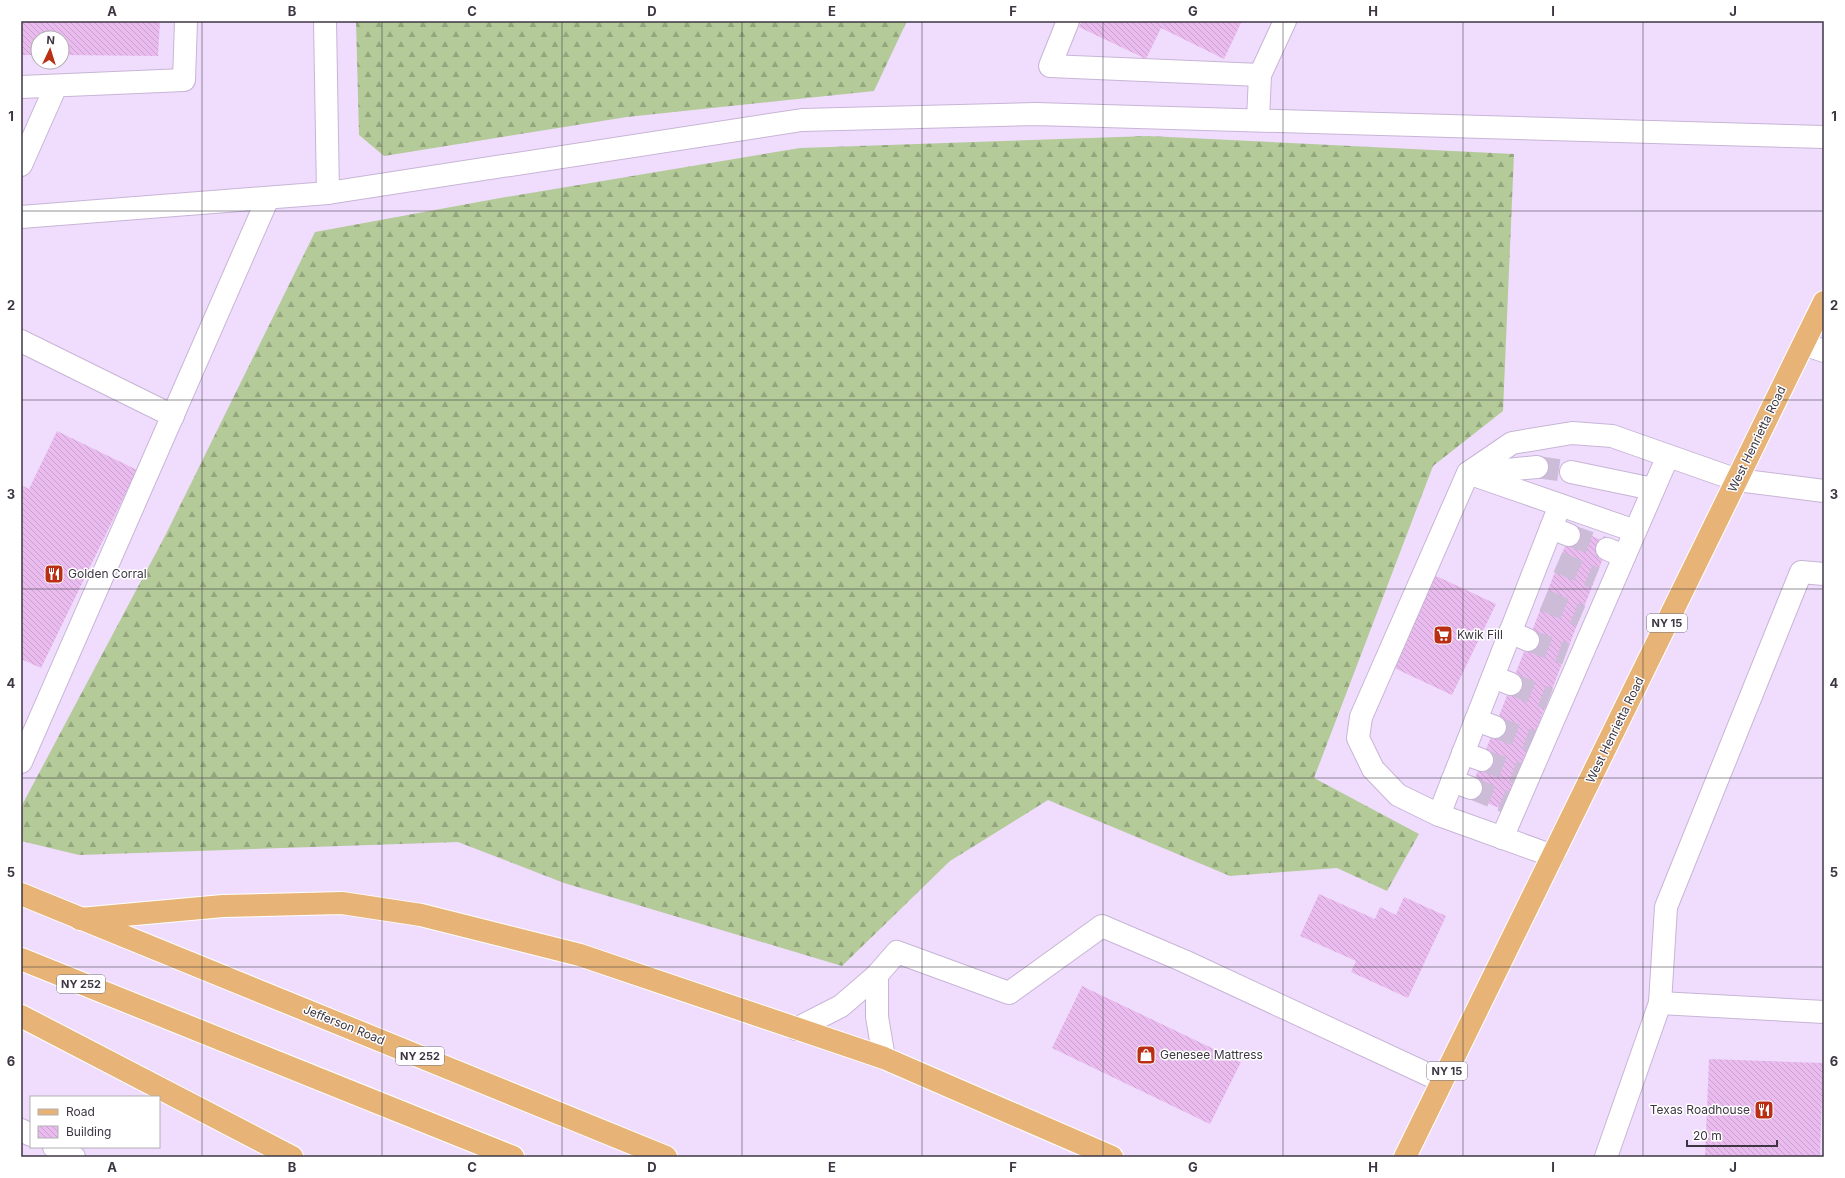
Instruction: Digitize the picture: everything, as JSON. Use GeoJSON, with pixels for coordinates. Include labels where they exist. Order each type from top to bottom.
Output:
{"type":"FeatureCollection","features":[{"type":"Feature","properties":{"kind":"main road","name":"West Henrietta Road"},"geometry":{"type":"LineString","coordinates":[[1405,1157],[1824,302]]}},
{"type":"Feature","properties":{"kind":"main road","name":"Jefferson Road"},"geometry":{"type":"LineString","coordinates":[[21,894],[666,1157]]}},
{"type":"Feature","properties":{"kind":"main road"},"geometry":{"type":"LineString","coordinates":[[80,919],[223,906],[342,904],[421,915],[580,955],[884,1058],[1110,1157]]}},
{"type":"Feature","properties":{"kind":"main road","name":"NY 252"},"geometry":{"type":"LineString","coordinates":[[21,959],[512,1157]]}},
{"type":"Feature","properties":{"kind":"main road"},"geometry":{"type":"LineString","coordinates":[[21,1016],[292,1157]]}},
{"type":"Feature","properties":{"kind":"lane"},"geometry":{"type":"LineString","coordinates":[[21,87],[184,80],[186,21]]}},
{"type":"Feature","properties":{"kind":"lane"},"geometry":{"type":"LineString","coordinates":[[325,21],[328,193]]}},
{"type":"Feature","properties":{"kind":"lane"},"geometry":{"type":"LineString","coordinates":[[1068,21],[1050,66],[1260,75]]}},
{"type":"Feature","properties":{"kind":"lane"},"geometry":{"type":"LineString","coordinates":[[1258,120],[1260,75],[1285,21]]}},
{"type":"Feature","properties":{"kind":"lane"},"geometry":{"type":"LineString","coordinates":[[21,166],[56,86]]}},
{"type":"Feature","properties":{"kind":"lane"},"geometry":{"type":"LineString","coordinates":[[21,217],[328,193],[802,120],[1036,114],[1824,137]]}},
{"type":"Feature","properties":{"kind":"lane"},"geometry":{"type":"LineString","coordinates":[[21,762],[268,198]]}},
{"type":"Feature","properties":{"kind":"lane"},"geometry":{"type":"LineString","coordinates":[[1804,344],[1824,351]]}},
{"type":"Feature","properties":{"kind":"lane"},"geometry":{"type":"LineString","coordinates":[[23,346],[173,416]]}},
{"type":"Feature","properties":{"kind":"lane"},"geometry":{"type":"LineString","coordinates":[[1553,856],[1439,815],[1398,795],[1373,769],[1358,738],[1360,717],[1468,474],[1512,443],[1572,433],[1612,436],[1737,480],[1824,491]]}},
{"type":"Feature","properties":{"kind":"lane"},"geometry":{"type":"LineString","coordinates":[[1502,838],[1512,804],[1615,553],[1635,531],[1668,456]]}},
{"type":"Feature","properties":{"kind":"lane"},"geometry":{"type":"LineString","coordinates":[[1468,474],[1537,467]]}},
{"type":"Feature","properties":{"kind":"lane"},"geometry":{"type":"LineString","coordinates":[[1571,472],[1653,490]]}},
{"type":"Feature","properties":{"kind":"lane"},"geometry":{"type":"LineString","coordinates":[[1468,474],[1635,531]]}},
{"type":"Feature","properties":{"kind":"lane"},"geometry":{"type":"LineString","coordinates":[[1439,815],[1461,784],[1502,681],[1560,532],[1560,506]]}},
{"type":"Feature","properties":{"kind":"lane"},"geometry":{"type":"LineString","coordinates":[[1606,1157],[1660,1003],[1666,907],[1801,572],[1824,574]]}},
{"type":"Feature","properties":{"kind":"lane"},"geometry":{"type":"LineString","coordinates":[[796,1028],[841,1006],[877,975],[897,952],[1009,993],[1102,926],[1205,971],[1442,1081]]}},
{"type":"Feature","properties":{"kind":"lane"},"geometry":{"type":"LineString","coordinates":[[877,975],[877,1017],[884,1058]]}},
{"type":"Feature","properties":{"kind":"lane"},"geometry":{"type":"LineString","coordinates":[[1660,1003],[1824,1012]]}},
{"type":"Feature","properties":{"kind":"lane"},"geometry":{"type":"LineString","coordinates":[[21,1130],[30,1134]]}},
{"type":"Feature","properties":{"kind":"lane"},"geometry":{"type":"LineString","coordinates":[[56,1148],[74,1157]]}},
{"type":"Feature","properties":{"kind":"green space"},"geometry":{"type":"Polygon","coordinates":[[[356,21],[907,21],[874,91],[627,117],[384,156],[359,135],[356,21]]]}},
{"type":"Feature","properties":{"kind":"green space"},"geometry":{"type":"Polygon","coordinates":[[[1148,136],[1514,154],[1503,411],[1433,466],[1314,778],[1419,834],[1387,891],[1337,868],[1230,876],[1048,800],[950,861],[842,966],[564,883],[458,842],[79,855],[21,841],[21,807],[166,534],[315,232],[500,198],[800,148],[1148,136]]]}},
{"type":"Feature","properties":{"kind":"building"},"geometry":{"type":"Polygon","coordinates":[[[21,21],[160,21],[158,56],[70,55],[70,30],[30,30],[30,55],[21,55],[21,21]]]}},
{"type":"Feature","properties":{"kind":"building"},"geometry":{"type":"Polygon","coordinates":[[[1082,21],[1242,21],[1224,59],[1161,28],[1146,59],[1079,27],[1082,21]]]}},
{"type":"Feature","properties":{"kind":"building","name":"Golden Corral"},"geometry":{"type":"Polygon","coordinates":[[[57,431],[137,470],[41,668],[21,659],[21,485],[29,489],[57,431]]]}},
{"type":"Feature","properties":{"kind":"building"},"geometry":{"type":"Polygon","coordinates":[[[1572,528],[1609,543],[1505,810],[1468,796],[1572,528]]]}},
{"type":"Feature","properties":{"kind":"building","name":"Kwik Fill"},"geometry":{"type":"Polygon","coordinates":[[[1434,575],[1496,604],[1452,695],[1390,666],[1434,575]]]}},
{"type":"Feature","properties":{"kind":"building"},"geometry":{"type":"Polygon","coordinates":[[[1319,894],[1375,919],[1380,907],[1396,915],[1404,897],[1446,916],[1408,998],[1351,972],[1356,961],[1300,936],[1319,894]]]}},
{"type":"Feature","properties":{"kind":"building","name":"Genesee Mattress"},"geometry":{"type":"Polygon","coordinates":[[[1082,986],[1241,1062],[1210,1124],[1052,1048],[1082,986]]]}},
{"type":"Feature","properties":{"kind":"building","name":"Texas Roadhouse"},"geometry":{"type":"Polygon","coordinates":[[[1709,1059],[1823,1063],[1820,1157],[1705,1157],[1709,1059]]]}},
{"type":"Feature","properties":{"kind":"tunnel"},"geometry":{"type":"LineString","coordinates":[[1537,467],[1571,472]]}},
{"type":"Feature","properties":{"kind":"tunnel"},"geometry":{"type":"LineString","coordinates":[[1569,535],[1607,549]]}},
{"type":"Feature","properties":{"kind":"tunnel"},"geometry":{"type":"LineString","coordinates":[[1558,562],[1595,578]]}},
{"type":"Feature","properties":{"kind":"tunnel"},"geometry":{"type":"LineString","coordinates":[[1544,600],[1581,616]]}},
{"type":"Feature","properties":{"kind":"tunnel"},"geometry":{"type":"LineString","coordinates":[[1528,640],[1566,654]]}},
{"type":"Feature","properties":{"kind":"tunnel"},"geometry":{"type":"LineString","coordinates":[[1511,684],[1549,699]]}},
{"type":"Feature","properties":{"kind":"tunnel"},"geometry":{"type":"LineString","coordinates":[[1495,727],[1532,741]]}},
{"type":"Feature","properties":{"kind":"tunnel"},"geometry":{"type":"LineString","coordinates":[[1482,760],[1520,774]]}},
{"type":"Feature","properties":{"kind":"tunnel"},"geometry":{"type":"LineString","coordinates":[[1471,788],[1508,803]]}},
{"type":"Feature","properties":{"kind":"place","name":"Golden Corral"},"geometry":{"type":"Point","coordinates":[54,574]}},
{"type":"Feature","properties":{"kind":"place","name":"Kwik Fill"},"geometry":{"type":"Point","coordinates":[1443,635]}},
{"type":"Feature","properties":{"kind":"place","name":"Genesee Mattress"},"geometry":{"type":"Point","coordinates":[1146,1055]}},
{"type":"Feature","properties":{"kind":"place","name":"Texas Roadhouse"},"geometry":{"type":"Point","coordinates":[1764,1110]}}]}
